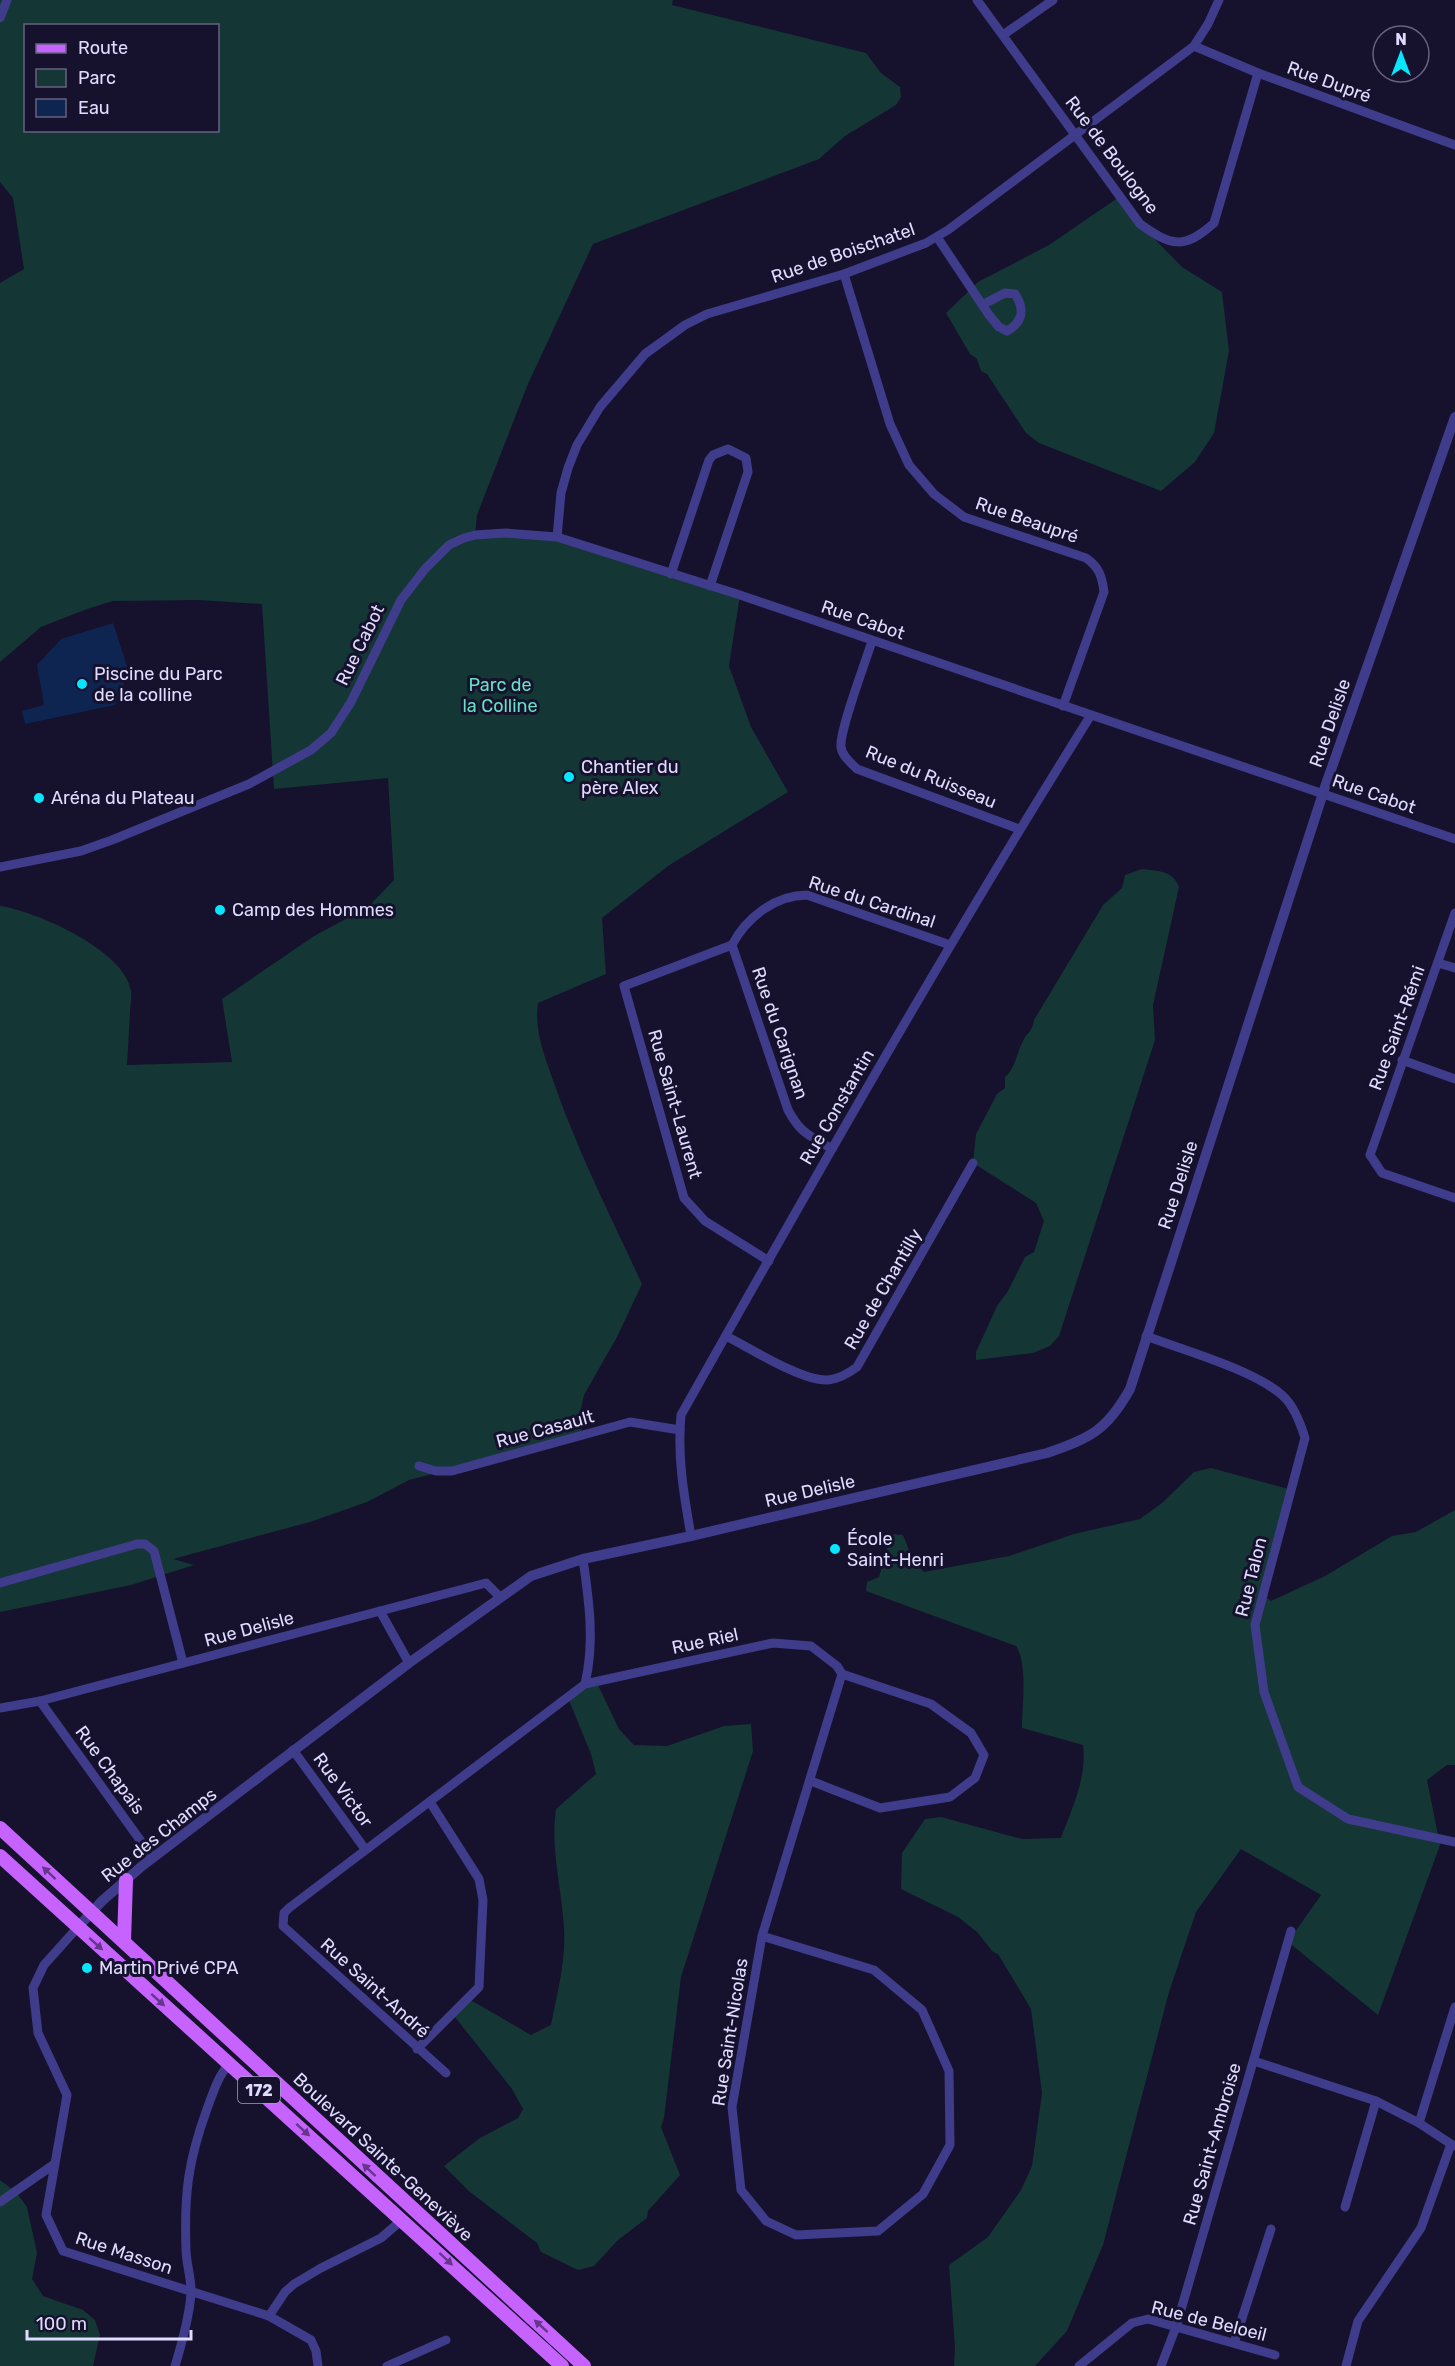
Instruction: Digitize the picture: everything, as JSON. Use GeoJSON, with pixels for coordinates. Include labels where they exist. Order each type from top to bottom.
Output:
{"type":"FeatureCollection","features":[{"type":"Feature","properties":{"kind":"main road","name":"Boulevard Sainte-Geneviève"},"geometry":{"type":"LineString","coordinates":[[0,1828],[584,2366]]}},
{"type":"Feature","properties":{"kind":"main road","name":"Boulevard Sainte-Geneviève"},"geometry":{"type":"LineString","coordinates":[[0,1856],[403,2219],[562,2366]]}},
{"type":"Feature","properties":{"kind":"main road"},"geometry":{"type":"LineString","coordinates":[[124,1941],[126,1880]]}},
{"type":"Feature","properties":{"kind":"street"},"geometry":{"type":"LineString","coordinates":[[0,18],[7,0]]}},
{"type":"Feature","properties":{"kind":"street","name":"Rue de Boulogne"},"geometry":{"type":"LineString","coordinates":[[977,0],[1140,224],[1170,242],[1185,242],[1200,236],[1214,223],[1258,73]]}},
{"type":"Feature","properties":{"kind":"street"},"geometry":{"type":"LineString","coordinates":[[1003,35],[1053,0]]}},
{"type":"Feature","properties":{"kind":"street","name":"Rue de Boischatel"},"geometry":{"type":"LineString","coordinates":[[557,537],[561,493],[577,445],[600,407],[645,354],[678,330],[707,314],[844,274],[903,254],[937,237],[1194,46],[1219,0]]}},
{"type":"Feature","properties":{"kind":"street","name":"Rue Dupré"},"geometry":{"type":"LineString","coordinates":[[1194,46],[1258,73],[1455,145]]}},
{"type":"Feature","properties":{"kind":"street"},"geometry":{"type":"LineString","coordinates":[[937,237],[982,305],[999,327],[1007,331],[1017,326],[1022,316],[1022,306],[1015,294],[1005,293],[982,305]]}},
{"type":"Feature","properties":{"kind":"street","name":"Rue Beaupré"},"geometry":{"type":"LineString","coordinates":[[844,274],[890,424],[909,465],[934,494],[964,517],[1086,558],[1097,567],[1102,577],[1104,592],[1063,706]]}},
{"type":"Feature","properties":{"kind":"street","name":"Rue Delisle"},"geometry":{"type":"LineString","coordinates":[[562,1564],[1047,1453],[1090,1437],[1111,1419],[1130,1389],[1324,794],[1455,417]]}},
{"type":"Feature","properties":{"kind":"street"},"geometry":{"type":"LineString","coordinates":[[671,574],[709,459],[720,451],[728,450],[746,458],[748,472],[710,586]]}},
{"type":"Feature","properties":{"kind":"street","name":"Rue Cabot"},"geometry":{"type":"LineString","coordinates":[[0,867],[81,851],[112,840],[249,784],[311,750],[330,733],[341,717],[364,678],[376,647],[400,600],[425,568],[449,545],[469,537],[505,533],[557,537],[710,586],[1455,839]]}},
{"type":"Feature","properties":{"kind":"street","name":"Rue du Ruisseau"},"geometry":{"type":"LineString","coordinates":[[872,641],[844,728],[841,747],[846,758],[857,769],[1019,830]]}},
{"type":"Feature","properties":{"kind":"street","name":"Rue Constantin"},"geometry":{"type":"LineString","coordinates":[[691,1536],[680,1474],[681,1415],[950,945],[1091,715]]}},
{"type":"Feature","properties":{"kind":"street","name":"Rue du Cardinal"},"geometry":{"type":"LineString","coordinates":[[732,945],[740,930],[756,915],[785,898],[807,895],[950,945]]}},
{"type":"Feature","properties":{"kind":"street","name":"Rue Saint-Rémi"},"geometry":{"type":"LineString","coordinates":[[1455,913],[1370,1155],[1382,1173],[1455,1198]]}},
{"type":"Feature","properties":{"kind":"street","name":"Rue Saint-Laurent"},"geometry":{"type":"LineString","coordinates":[[732,945],[624,986],[684,1198],[705,1221],[769,1261]]}},
{"type":"Feature","properties":{"kind":"street","name":"Rue du Carignan"},"geometry":{"type":"LineString","coordinates":[[732,945],[788,1110],[795,1123],[805,1134],[832,1149]]}},
{"type":"Feature","properties":{"kind":"street"},"geometry":{"type":"LineString","coordinates":[[1438,963],[1455,968]]}},
{"type":"Feature","properties":{"kind":"street"},"geometry":{"type":"LineString","coordinates":[[1402,1060],[1455,1079]]}},
{"type":"Feature","properties":{"kind":"street","name":"Rue de Chantilly"},"geometry":{"type":"LineString","coordinates":[[726,1336],[800,1374],[820,1380],[831,1380],[846,1375],[858,1367],[973,1163]]}},
{"type":"Feature","properties":{"kind":"street","name":"Rue Talon"},"geometry":{"type":"LineString","coordinates":[[1146,1336],[1253,1376],[1284,1397],[1301,1426],[1305,1438],[1255,1625],[1264,1692],[1298,1787],[1348,1819],[1455,1842]]}},
{"type":"Feature","properties":{"kind":"street","name":"Rue Casault"},"geometry":{"type":"LineString","coordinates":[[419,1466],[436,1471],[452,1471],[630,1422],[680,1430]]}},
{"type":"Feature","properties":{"kind":"street"},"geometry":{"type":"LineString","coordinates":[[0,1583],[137,1544],[149,1545],[154,1551],[183,1663]]}},
{"type":"Feature","properties":{"kind":"street"},"geometry":{"type":"LineString","coordinates":[[583,1559],[590,1608],[591,1640],[585,1684]]}},
{"type":"Feature","properties":{"kind":"street","name":"Rue des Champs"},"geometry":{"type":"LineString","coordinates":[[53,2165],[67,2095],[38,2033],[33,1988],[44,1965],[92,1912],[153,1857],[500,1597],[531,1576],[562,1564]]}},
{"type":"Feature","properties":{"kind":"street","name":"Rue Delisle"},"geometry":{"type":"LineString","coordinates":[[0,1708],[40,1701],[486,1582],[500,1597]]}},
{"type":"Feature","properties":{"kind":"street"},"geometry":{"type":"LineString","coordinates":[[380,1611],[409,1663]]}},
{"type":"Feature","properties":{"kind":"street","name":"Rue Riel"},"geometry":{"type":"LineString","coordinates":[[283,1926],[284,1913],[289,1908],[585,1684],[773,1643],[811,1646],[837,1665],[842,1674],[931,1704],[971,1733],[984,1755],[975,1778],[950,1797],[880,1808],[811,1781]]}},
{"type":"Feature","properties":{"kind":"street","name":"Rue Saint-Nicolas"},"geometry":{"type":"LineString","coordinates":[[762,1936],[874,1970],[922,2010],[949,2071],[950,2145],[923,2194],[878,2231],[796,2235],[766,2221],[741,2190],[732,2107],[762,1936],[842,1674]]}},
{"type":"Feature","properties":{"kind":"street","name":"Rue Chapais"},"geometry":{"type":"LineString","coordinates":[[40,1701],[153,1857]]}},
{"type":"Feature","properties":{"kind":"street","name":"Rue Victor"},"geometry":{"type":"LineString","coordinates":[[293,1750],[365,1849]]}},
{"type":"Feature","properties":{"kind":"street"},"geometry":{"type":"LineString","coordinates":[[417,2049],[479,1987],[483,1900],[481,1885],[430,1802]]}},
{"type":"Feature","properties":{"kind":"street","name":"Rue Saint-André"},"geometry":{"type":"LineString","coordinates":[[283,1926],[446,2073]]}},
{"type":"Feature","properties":{"kind":"street","name":"Rue Saint-Ambroise"},"geometry":{"type":"LineString","coordinates":[[1161,2366],[1176,2327],[1291,1931]]}},
{"type":"Feature","properties":{"kind":"street"},"geometry":{"type":"LineString","coordinates":[[1419,2123],[1455,2007]]}},
{"type":"Feature","properties":{"kind":"street"},"geometry":{"type":"LineString","coordinates":[[1254,2061],[1376,2101],[1419,2123],[1453,2146],[1421,2228],[1358,2321],[1346,2366]]}},
{"type":"Feature","properties":{"kind":"street"},"geometry":{"type":"LineString","coordinates":[[175,2366],[191,2293],[186,2252],[185,2203],[188,2173],[197,2137],[213,2092],[222,2073],[230,2064]]}},
{"type":"Feature","properties":{"kind":"street"},"geometry":{"type":"LineString","coordinates":[[1345,2206],[1376,2101]]}},
{"type":"Feature","properties":{"kind":"street"},"geometry":{"type":"LineString","coordinates":[[0,2202],[53,2165]]}},
{"type":"Feature","properties":{"kind":"street","name":"Rue Masson"},"geometry":{"type":"LineString","coordinates":[[53,2165],[46,2215],[63,2251],[269,2316],[311,2340],[316,2351],[318,2366]]}},
{"type":"Feature","properties":{"kind":"street"},"geometry":{"type":"LineString","coordinates":[[269,2316],[285,2292],[294,2284],[381,2238],[403,2219]]}},
{"type":"Feature","properties":{"kind":"street"},"geometry":{"type":"LineString","coordinates":[[1234,2343],[1271,2229]]}},
{"type":"Feature","properties":{"kind":"street","name":"Rue de Beloeil"},"geometry":{"type":"LineString","coordinates":[[1079,2366],[1132,2323],[1148,2319],[1275,2355]]}},
{"type":"Feature","properties":{"kind":"street"},"geometry":{"type":"LineString","coordinates":[[387,2366],[446,2340]]}},
{"type":"Feature","properties":{"kind":"green space","name":"Parc de la Colline"},"geometry":{"type":"Polygon","coordinates":[[[0,0],[673,0],[672,5],[866,53],[881,73],[900,87],[901,97],[896,105],[845,136],[819,159],[593,244],[528,384],[477,515],[475,535],[557,537],[740,595],[729,666],[751,727],[788,792],[668,866],[602,918],[606,974],[538,1003],[541,1044],[563,1109],[642,1284],[617,1337],[584,1395],[580,1414],[582,1436],[409,1480],[367,1502],[310,1522],[173,1559],[194,1565],[131,1585],[0,1612],[0,906],[35,916],[77,935],[113,961],[125,976],[131,991],[127,1065],[232,1062],[222,999],[314,936],[368,907],[394,880],[388,778],[274,789],[262,604],[198,600],[113,601],[41,627],[0,662],[0,283],[24,269],[13,198],[0,182],[0,0]]]}},
{"type":"Feature","properties":{"kind":"green space"},"geometry":{"type":"Polygon","coordinates":[[[1119,197],[1140,224],[1182,267],[1222,292],[1229,351],[1214,433],[1195,462],[1161,491],[1039,443],[1026,433],[987,374],[981,371],[977,359],[970,354],[946,313],[978,282],[1049,245],[1119,197]]]}},
{"type":"Feature","properties":{"kind":"green space"},"geometry":{"type":"Polygon","coordinates":[[[1142,869],[1169,874],[1179,887],[1153,1005],[1155,1040],[1059,1336],[1050,1346],[1033,1353],[976,1360],[976,1352],[997,1306],[1008,1291],[1025,1257],[1034,1252],[1044,1221],[1036,1203],[973,1163],[976,1134],[997,1094],[1005,1088],[1005,1077],[1014,1065],[1034,1020],[1103,905],[1122,888],[1125,875],[1142,869]]]}},
{"type":"Feature","properties":{"kind":"green space"},"geometry":{"type":"Polygon","coordinates":[[[1211,1468],[1292,1490],[1266,1583],[1267,1598],[1271,1601],[1325,1576],[1392,1536],[1416,1532],[1455,1510],[1455,1765],[1447,1765],[1427,1780],[1440,1845],[1378,2015],[1288,1942],[1321,1895],[1241,1849],[1196,1912],[1169,1992],[1103,2245],[1067,2331],[1035,2366],[954,2366],[955,2347],[949,2265],[988,2237],[1021,2190],[1032,2166],[1042,2093],[1031,2009],[998,1954],[993,1952],[977,1932],[958,1917],[901,1889],[902,1853],[925,1819],[941,1817],[1022,1839],[1061,1838],[1081,1781],[1083,1745],[1022,1728],[1023,1674],[1020,1654],[1016,1646],[866,1591],[867,1582],[879,1577],[891,1534],[903,1535],[913,1560],[924,1572],[1009,1556],[1074,1534],[1140,1519],[1162,1503],[1194,1472],[1211,1468]]]}},
{"type":"Feature","properties":{"kind":"green space"},"geometry":{"type":"Polygon","coordinates":[[[597,1683],[619,1729],[634,1745],[667,1746],[724,1726],[751,1724],[753,1751],[681,1977],[661,2127],[680,2175],[648,2211],[647,2218],[618,2240],[594,2266],[578,2270],[541,2252],[537,2243],[470,2192],[444,2166],[480,2138],[518,2118],[523,2109],[512,2089],[451,2012],[467,1998],[531,2035],[551,2025],[564,1953],[563,1914],[554,1839],[556,1809],[596,1774],[591,1754],[568,1698],[597,1683]]]}},
{"type":"Feature","properties":{"kind":"green space"},"geometry":{"type":"Polygon","coordinates":[[[0,2180],[16,2192],[27,2207],[37,2253],[32,2279],[43,2296],[83,2310],[95,2320],[100,2335],[93,2366],[0,2366],[0,2180]]]}},
{"type":"Feature","properties":{"kind":"water","name":"Piscine du Parc de la colline"},"geometry":{"type":"Polygon","coordinates":[[[113,623],[129,672],[115,705],[25,724],[22,711],[44,705],[37,665],[61,639],[113,623]]]}},
{"type":"Feature","properties":{"kind":"place","name":"Piscine du Parc de la colline"},"geometry":{"type":"Point","coordinates":[82,684]}},
{"type":"Feature","properties":{"kind":"place","name":"Chantier du père Alex"},"geometry":{"type":"Point","coordinates":[569,777]}},
{"type":"Feature","properties":{"kind":"place","name":"Aréna du Plateau"},"geometry":{"type":"Point","coordinates":[39,798]}},
{"type":"Feature","properties":{"kind":"place","name":"Camp des Hommes"},"geometry":{"type":"Point","coordinates":[220,910]}},
{"type":"Feature","properties":{"kind":"place","name":"École Saint-Henri"},"geometry":{"type":"Point","coordinates":[835,1549]}},
{"type":"Feature","properties":{"kind":"place","name":"Martin Privé CPA"},"geometry":{"type":"Point","coordinates":[87,1968]}}]}
